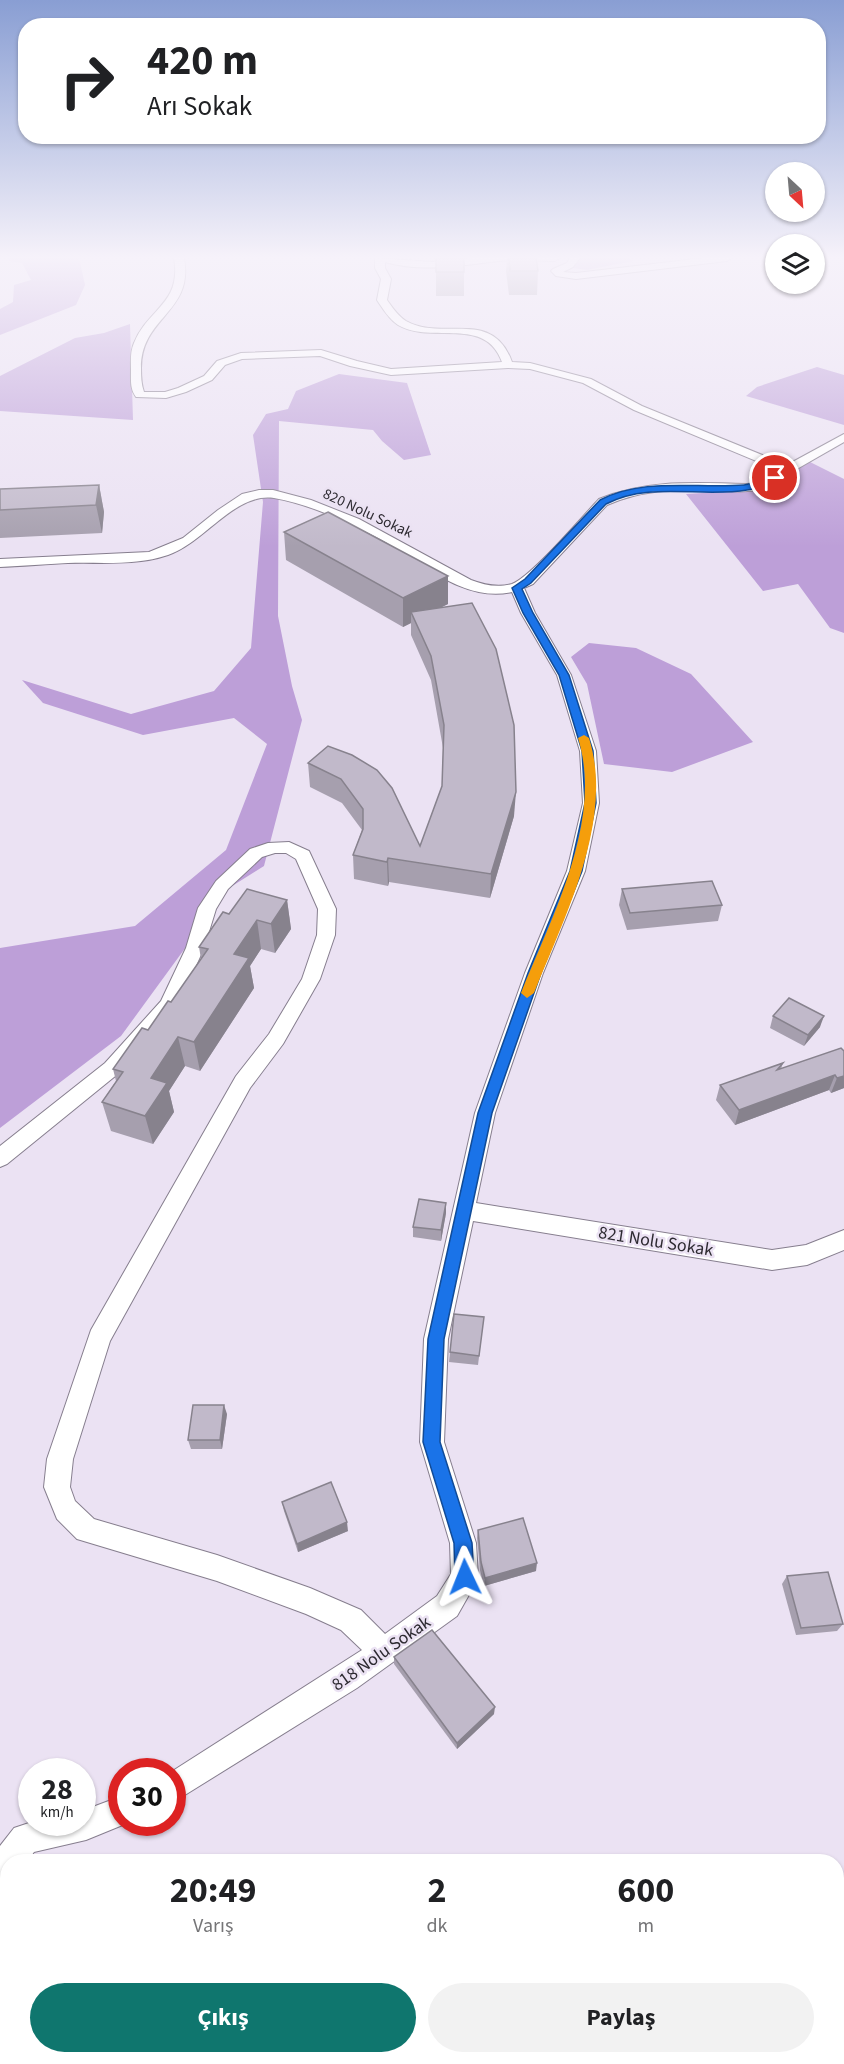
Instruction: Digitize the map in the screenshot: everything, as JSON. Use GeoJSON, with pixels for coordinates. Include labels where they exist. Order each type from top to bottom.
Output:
{"type":"FeatureCollection","features":[{"type":"Feature","properties":{"kind":"street"},"geometry":{"type":"LineString","coordinates":[[136,354],[136,389],[140,395],[166,395],[208,378],[221,363],[241,356],[286,354]]}},
{"type":"Feature","properties":{"kind":"street"},"geometry":{"type":"LineString","coordinates":[[325,354],[354,364],[391,372],[508,365],[541,368],[587,381],[638,408],[787,469]]}},
{"type":"Feature","properties":{"kind":"street"},"geometry":{"type":"LineString","coordinates":[[503,354],[508,365]]}},
{"type":"Feature","properties":{"kind":"street"},"geometry":{"type":"LineString","coordinates":[[517,588],[528,581],[603,502],[614,496],[653,489],[747,488],[775,478],[844,437]]}},
{"type":"Feature","properties":{"kind":"street","name":"820 Nolu Sokak"},"geometry":{"type":"LineString","coordinates":[[0,563],[69,559],[136,559],[156,556],[177,547],[240,501],[260,493],[270,493],[324,508],[357,522],[477,588],[517,588]]}},
{"type":"Feature","properties":{"kind":"street","name":"818 Nolu Sokak"},"geometry":{"type":"LineString","coordinates":[[186,1780],[261,1734],[447,1606],[465,1577],[463,1543],[432,1442],[436,1339],[485,1113],[534,973],[576,871],[591,803],[588,751],[564,675],[528,613],[517,588]]}},
{"type":"Feature","properties":{"kind":"street"},"geometry":{"type":"LineString","coordinates":[[0,1158],[112,1068],[169,1005],[195,948],[207,908],[222,885],[256,853],[274,847],[289,848],[303,855],[327,909],[326,935],[311,979],[276,1039],[243,1082],[99,1338],[60,1459],[57,1487],[66,1510],[86,1530],[217,1568],[310,1602],[351,1620],[383,1651]]}},
{"type":"Feature","properties":{"kind":"street","name":"821 Nolu Sokak"},"geometry":{"type":"LineString","coordinates":[[465,1210],[772,1260],[807,1255],[844,1240]]}},
{"type":"Feature","properties":{"kind":"street"},"geometry":{"type":"LineString","coordinates":[[13,1854],[25,1839],[86,1825],[108,1816]]}},
{"type":"Feature","properties":{"kind":"shaded area"},"geometry":{"type":"Polygon","coordinates":[[[43,354],[131,354],[133,420],[0,411],[0,376],[43,354]]]}},
{"type":"Feature","properties":{"kind":"shaded area"},"geometry":{"type":"Polygon","coordinates":[[[817,367],[844,375],[844,425],[746,396],[757,387],[817,367]]]}},
{"type":"Feature","properties":{"kind":"shaded area"},"geometry":{"type":"Polygon","coordinates":[[[339,374],[407,383],[431,455],[404,460],[373,430],[279,421],[278,616],[292,686],[302,720],[264,866],[229,888],[121,1036],[0,1128],[0,948],[135,926],[226,850],[267,744],[234,718],[143,735],[43,703],[22,680],[131,714],[214,691],[251,648],[263,502],[253,435],[266,414],[288,409],[296,391],[339,374]]]}},
{"type":"Feature","properties":{"kind":"shaded area"},"geometry":{"type":"Polygon","coordinates":[[[808,461],[844,479],[844,633],[830,628],[798,584],[763,591],[686,494],[752,490],[808,461]]]}},
{"type":"Feature","properties":{"kind":"shaded area"},"geometry":{"type":"Polygon","coordinates":[[[589,643],[636,648],[691,674],[753,742],[672,772],[604,764],[587,684],[571,657],[589,643]]]}},
{"type":"Feature","properties":{"kind":"building"},"geometry":{"type":"Polygon","coordinates":[[[99,485],[96,505],[0,510],[0,489],[99,485]]]}},
{"type":"Feature","properties":{"kind":"building"},"geometry":{"type":"Polygon","coordinates":[[[328,512],[448,576],[403,598],[284,532],[328,512]]]}},
{"type":"Feature","properties":{"kind":"building"},"geometry":{"type":"Polygon","coordinates":[[[472,603],[496,649],[514,725],[516,792],[491,874],[388,858],[387,862],[353,855],[363,829],[363,809],[341,779],[308,763],[328,746],[352,755],[377,770],[392,788],[420,846],[442,786],[444,725],[431,656],[411,612],[472,603]]]}},
{"type":"Feature","properties":{"kind":"building"},"geometry":{"type":"Polygon","coordinates":[[[712,881],[722,905],[630,913],[622,889],[712,881]]]}},
{"type":"Feature","properties":{"kind":"building"},"geometry":{"type":"Polygon","coordinates":[[[247,889],[287,900],[271,924],[257,920],[234,954],[249,958],[194,1042],[178,1037],[151,1078],[167,1083],[145,1116],[102,1102],[123,1072],[113,1069],[142,1028],[148,1030],[168,1001],[171,1002],[208,949],[199,947],[223,912],[229,914],[247,889]]]}},
{"type":"Feature","properties":{"kind":"building"},"geometry":{"type":"Polygon","coordinates":[[[789,998],[824,1016],[808,1035],[773,1016],[789,998]]]}},
{"type":"Feature","properties":{"kind":"building"},"geometry":{"type":"Polygon","coordinates":[[[841,1048],[844,1051],[844,1076],[837,1078],[835,1075],[739,1110],[720,1085],[783,1063],[777,1070],[841,1048]]]}},
{"type":"Feature","properties":{"kind":"building"},"geometry":{"type":"Polygon","coordinates":[[[419,1199],[446,1203],[441,1230],[413,1227],[419,1199]]]}},
{"type":"Feature","properties":{"kind":"building"},"geometry":{"type":"Polygon","coordinates":[[[454,1314],[484,1317],[479,1356],[450,1352],[454,1314]]]}},
{"type":"Feature","properties":{"kind":"building"},"geometry":{"type":"Polygon","coordinates":[[[193,1405],[224,1405],[220,1440],[188,1440],[193,1405]]]}},
{"type":"Feature","properties":{"kind":"building"},"geometry":{"type":"Polygon","coordinates":[[[331,1482],[347,1522],[297,1544],[282,1502],[331,1482]]]}},
{"type":"Feature","properties":{"kind":"building"},"geometry":{"type":"Polygon","coordinates":[[[523,1518],[537,1563],[485,1578],[478,1530],[523,1518]]]}},
{"type":"Feature","properties":{"kind":"building"},"geometry":{"type":"Polygon","coordinates":[[[828,1572],[843,1624],[801,1628],[787,1576],[828,1572]]]}},
{"type":"Feature","properties":{"kind":"building"},"geometry":{"type":"Polygon","coordinates":[[[432,1630],[495,1707],[457,1743],[394,1657],[432,1630]]]}},
{"type":"Feature","properties":{"kind":"slow traffic"},"geometry":{"type":"LineString","coordinates":[[527,993],[576,871],[591,803],[588,751],[584,738]]}},
{"type":"Feature","properties":{"kind":"route"},"geometry":{"type":"LineString","coordinates":[[465,1577],[463,1543],[432,1442],[436,1339],[485,1113],[534,973],[576,871],[591,803],[588,751],[564,675],[528,613],[517,588],[528,581],[603,502],[614,496],[653,489],[747,488],[758,486],[775,478]]}}]}
